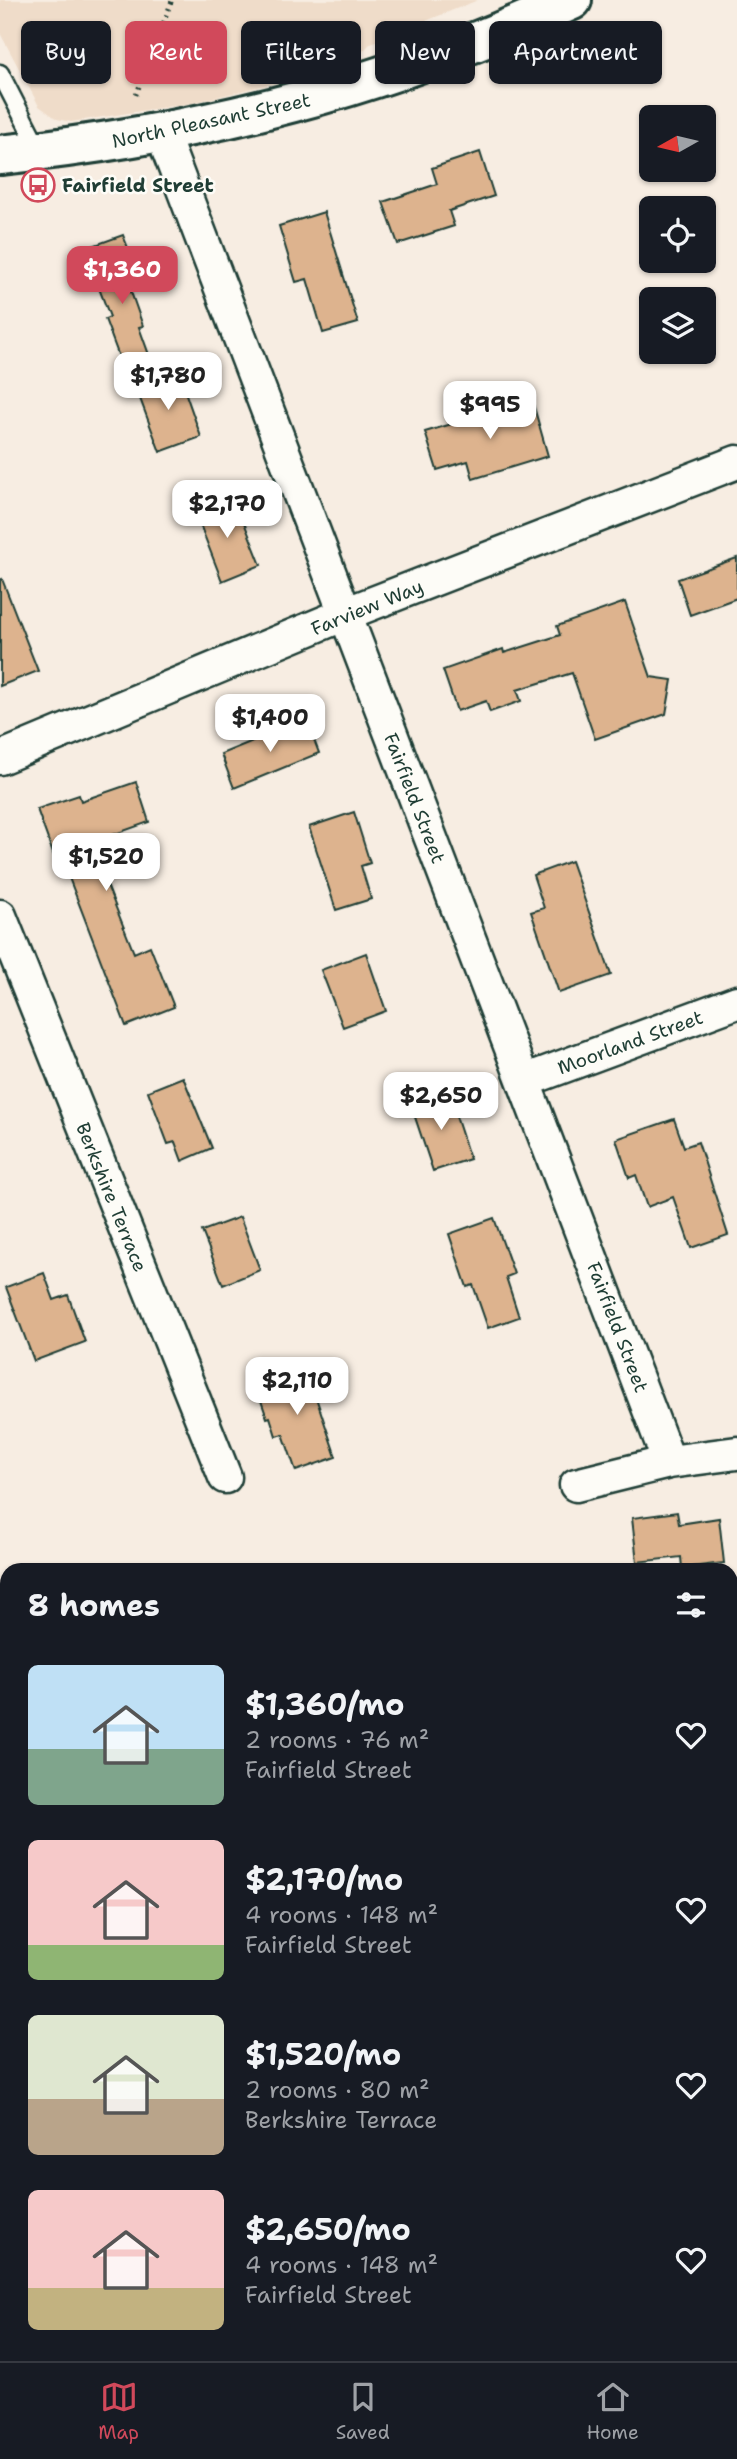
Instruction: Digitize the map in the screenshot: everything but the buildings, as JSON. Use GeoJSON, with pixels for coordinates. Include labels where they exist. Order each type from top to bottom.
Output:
{"type":"FeatureCollection","features":[{"type":"Feature","properties":{"kind":"main road","name":"North Pleasant Street"},"geometry":{"type":"LineString","coordinates":[[0,155],[162,134],[266,111],[401,71],[499,33],[572,0]]}},
{"type":"Feature","properties":{"kind":"street","name":"Fairfield Street"},"geometry":{"type":"LineString","coordinates":[[162,134],[669,1462]]}},
{"type":"Feature","properties":{"kind":"street","name":"Farview Way"},"geometry":{"type":"LineString","coordinates":[[0,758],[345,614],[737,462]]}},
{"type":"Feature","properties":{"kind":"street","name":"Berkshire Terrace"},"geometry":{"type":"LineString","coordinates":[[0,916],[225,1477]]}},
{"type":"Feature","properties":{"kind":"street","name":"Moorland Street"},"geometry":{"type":"LineString","coordinates":[[524,1081],[737,1002]]}},
{"type":"Feature","properties":{"kind":"street"},"geometry":{"type":"LineString","coordinates":[[576,1485],[669,1462],[737,1453]]}},
{"type":"Feature","properties":{"kind":"lane"},"geometry":{"type":"LineString","coordinates":[[0,73],[40,151]]}},
{"type":"Feature","properties":{"kind":"path"},"geometry":{"type":"LineString","coordinates":[[136,95],[172,0]]}},
{"type":"Feature","properties":{"kind":"shaded area"},"geometry":{"type":"Polygon","coordinates":[[[0,0],[478,0],[426,21],[375,21],[375,41],[361,53],[361,21],[241,21],[241,84],[270,84],[192,103],[71,122],[57,119],[39,106],[27,84],[111,84],[111,21],[21,21],[21,72],[0,33],[0,0]]]}},
{"type":"Feature","properties":{"kind":"place","name":"Fairfield Street"},"geometry":{"type":"Point","coordinates":[38,185]}}]}
